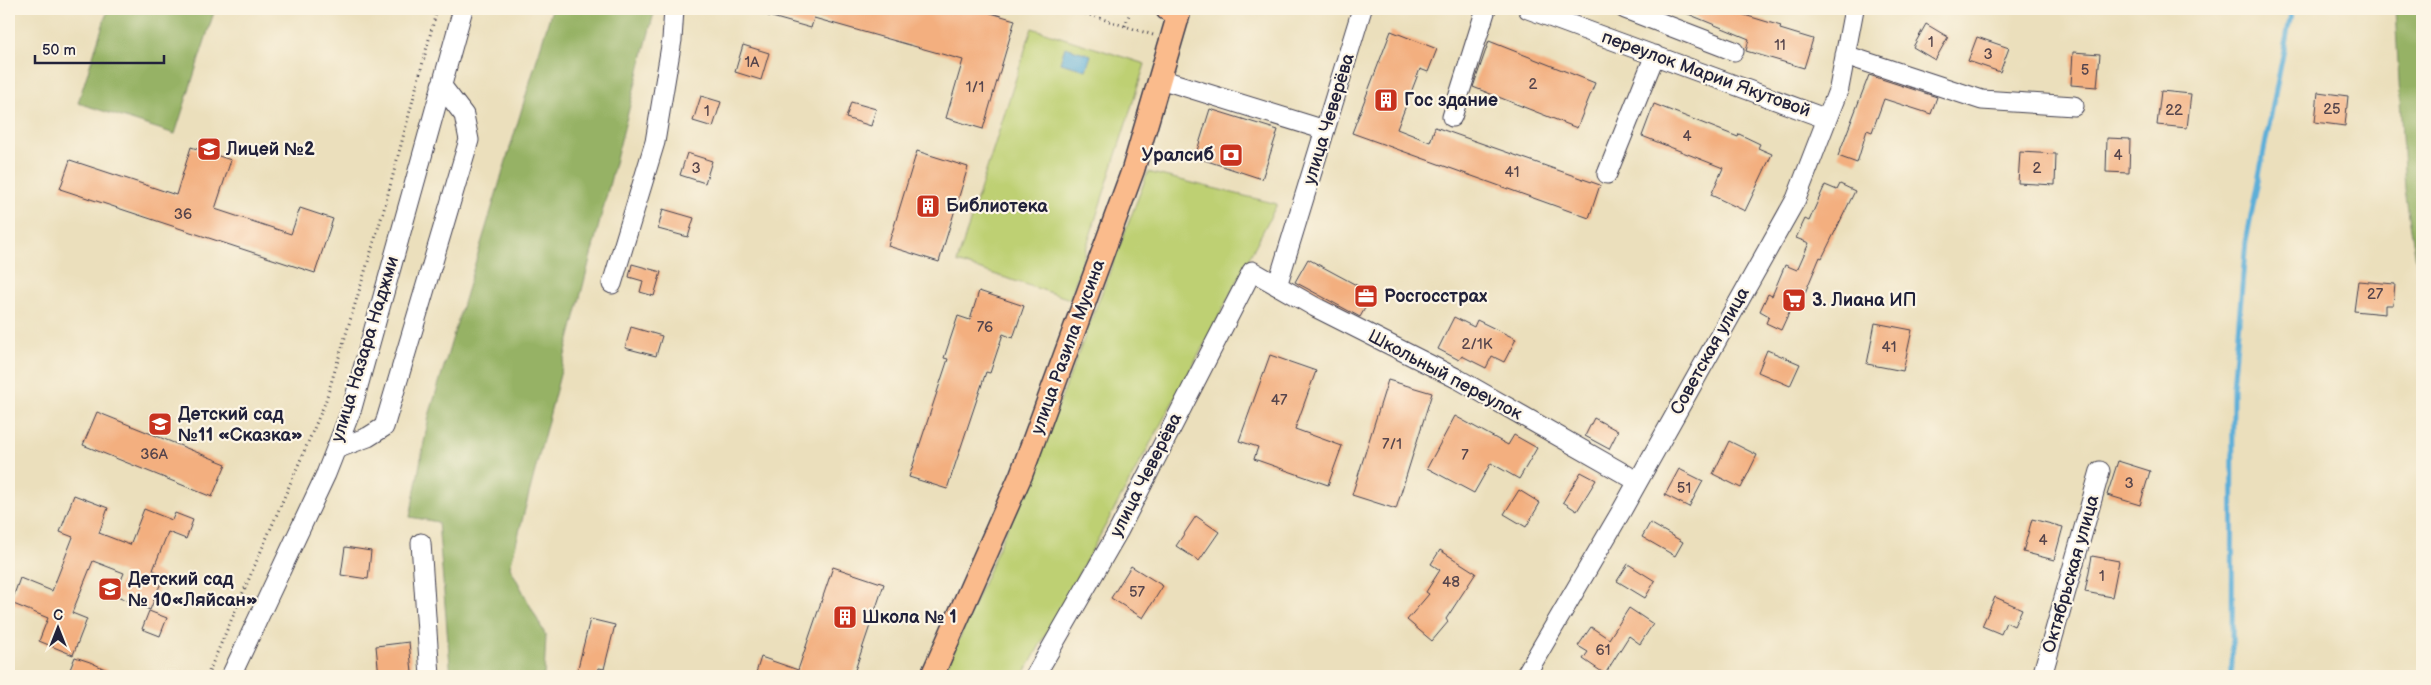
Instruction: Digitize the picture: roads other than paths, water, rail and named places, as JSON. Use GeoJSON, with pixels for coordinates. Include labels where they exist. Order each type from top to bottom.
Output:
{"type":"FeatureCollection","features":[{"type":"Feature","properties":{"kind":"main road","name":"улица Разила Мусина"},"geometry":{"type":"LineString","coordinates":[[932,676],[1021,475],[1133,170],[1171,41],[1176,10]]}},
{"type":"Feature","properties":{"kind":"street","name":"улица Назара Наджми"},"geometry":{"type":"LineString","coordinates":[[231,676],[326,474],[352,408],[463,9]]}},
{"type":"Feature","properties":{"kind":"street"},"geometry":{"type":"LineString","coordinates":[[612,284],[655,142],[672,40],[674,9]]}},
{"type":"Feature","properties":{"kind":"street","name":"улица Чеверёва"},"geometry":{"type":"LineString","coordinates":[[1277,286],[1323,142],[1362,9]]}},
{"type":"Feature","properties":{"kind":"street"},"geometry":{"type":"LineString","coordinates":[[1452,117],[1486,9]]}},
{"type":"Feature","properties":{"kind":"street","name":"Советская улица"},"geometry":{"type":"LineString","coordinates":[[1525,676],[1796,199],[1839,88],[1854,9]]}},
{"type":"Feature","properties":{"kind":"street","name":"переулок Марии Якутовой"},"geometry":{"type":"LineString","coordinates":[[1538,10],[1623,44],[1827,119]]}},
{"type":"Feature","properties":{"kind":"street"},"geometry":{"type":"LineString","coordinates":[[1623,44],[1629,10],[1734,52]]}},
{"type":"Feature","properties":{"kind":"street"},"geometry":{"type":"LineString","coordinates":[[1607,174],[1655,55]]}},
{"type":"Feature","properties":{"kind":"street"},"geometry":{"type":"LineString","coordinates":[[1845,55],[1982,100],[2074,106]]}},
{"type":"Feature","properties":{"kind":"street"},"geometry":{"type":"LineString","coordinates":[[1160,79],[1325,130]]}},
{"type":"Feature","properties":{"kind":"street"},"geometry":{"type":"LineString","coordinates":[[336,449],[368,437],[384,427],[469,140],[464,115],[441,85]]}},
{"type":"Feature","properties":{"kind":"street","name":"улица Чеверёва"},"geometry":{"type":"LineString","coordinates":[[1035,676],[1119,530],[1252,271]]}},
{"type":"Feature","properties":{"kind":"street","name":"Школьный переулок"},"geometry":{"type":"LineString","coordinates":[[1252,271],[1314,307],[1458,379],[1637,481]]}},
{"type":"Feature","properties":{"kind":"street","name":"Октябрьская улица"},"geometry":{"type":"LineString","coordinates":[[2042,676],[2100,471]]}},
{"type":"Feature","properties":{"kind":"street"},"geometry":{"type":"LineString","coordinates":[[421,543],[430,676]]}},
{"type":"Feature","properties":{"kind":"water"},"geometry":{"type":"Polygon","coordinates":[[[1065,47],[1091,55],[1086,70],[1060,63],[1065,47]]]}},
{"type":"Feature","properties":{"kind":"waterway"},"geometry":{"type":"LineString","coordinates":[[2232,676],[2233,387],[2246,241],[2292,9]]}},
{"type":"Feature","properties":{"kind":"place","name":"Гос здание"},"geometry":{"type":"Point","coordinates":[1386,100]}},
{"type":"Feature","properties":{"kind":"place","name":"Лицей №2"},"geometry":{"type":"Point","coordinates":[209,149]}},
{"type":"Feature","properties":{"kind":"place","name":"Уралсиб"},"geometry":{"type":"Point","coordinates":[1231,155]}},
{"type":"Feature","properties":{"kind":"place","name":"Библиотека"},"geometry":{"type":"Point","coordinates":[928,206]}},
{"type":"Feature","properties":{"kind":"place","name":"Росгосстрах"},"geometry":{"type":"Point","coordinates":[1366,296]}},
{"type":"Feature","properties":{"kind":"place","name":"3. Лиана ИП"},"geometry":{"type":"Point","coordinates":[1794,300]}},
{"type":"Feature","properties":{"kind":"place","name":"Детский сад №11 «Сказка»"},"geometry":{"type":"Point","coordinates":[160,424]}},
{"type":"Feature","properties":{"kind":"place","name":"Детский сад № 10«Ляйсан»"},"geometry":{"type":"Point","coordinates":[110,589]}},
{"type":"Feature","properties":{"kind":"place","name":"Школа № 1"},"geometry":{"type":"Point","coordinates":[845,617]}}]}
